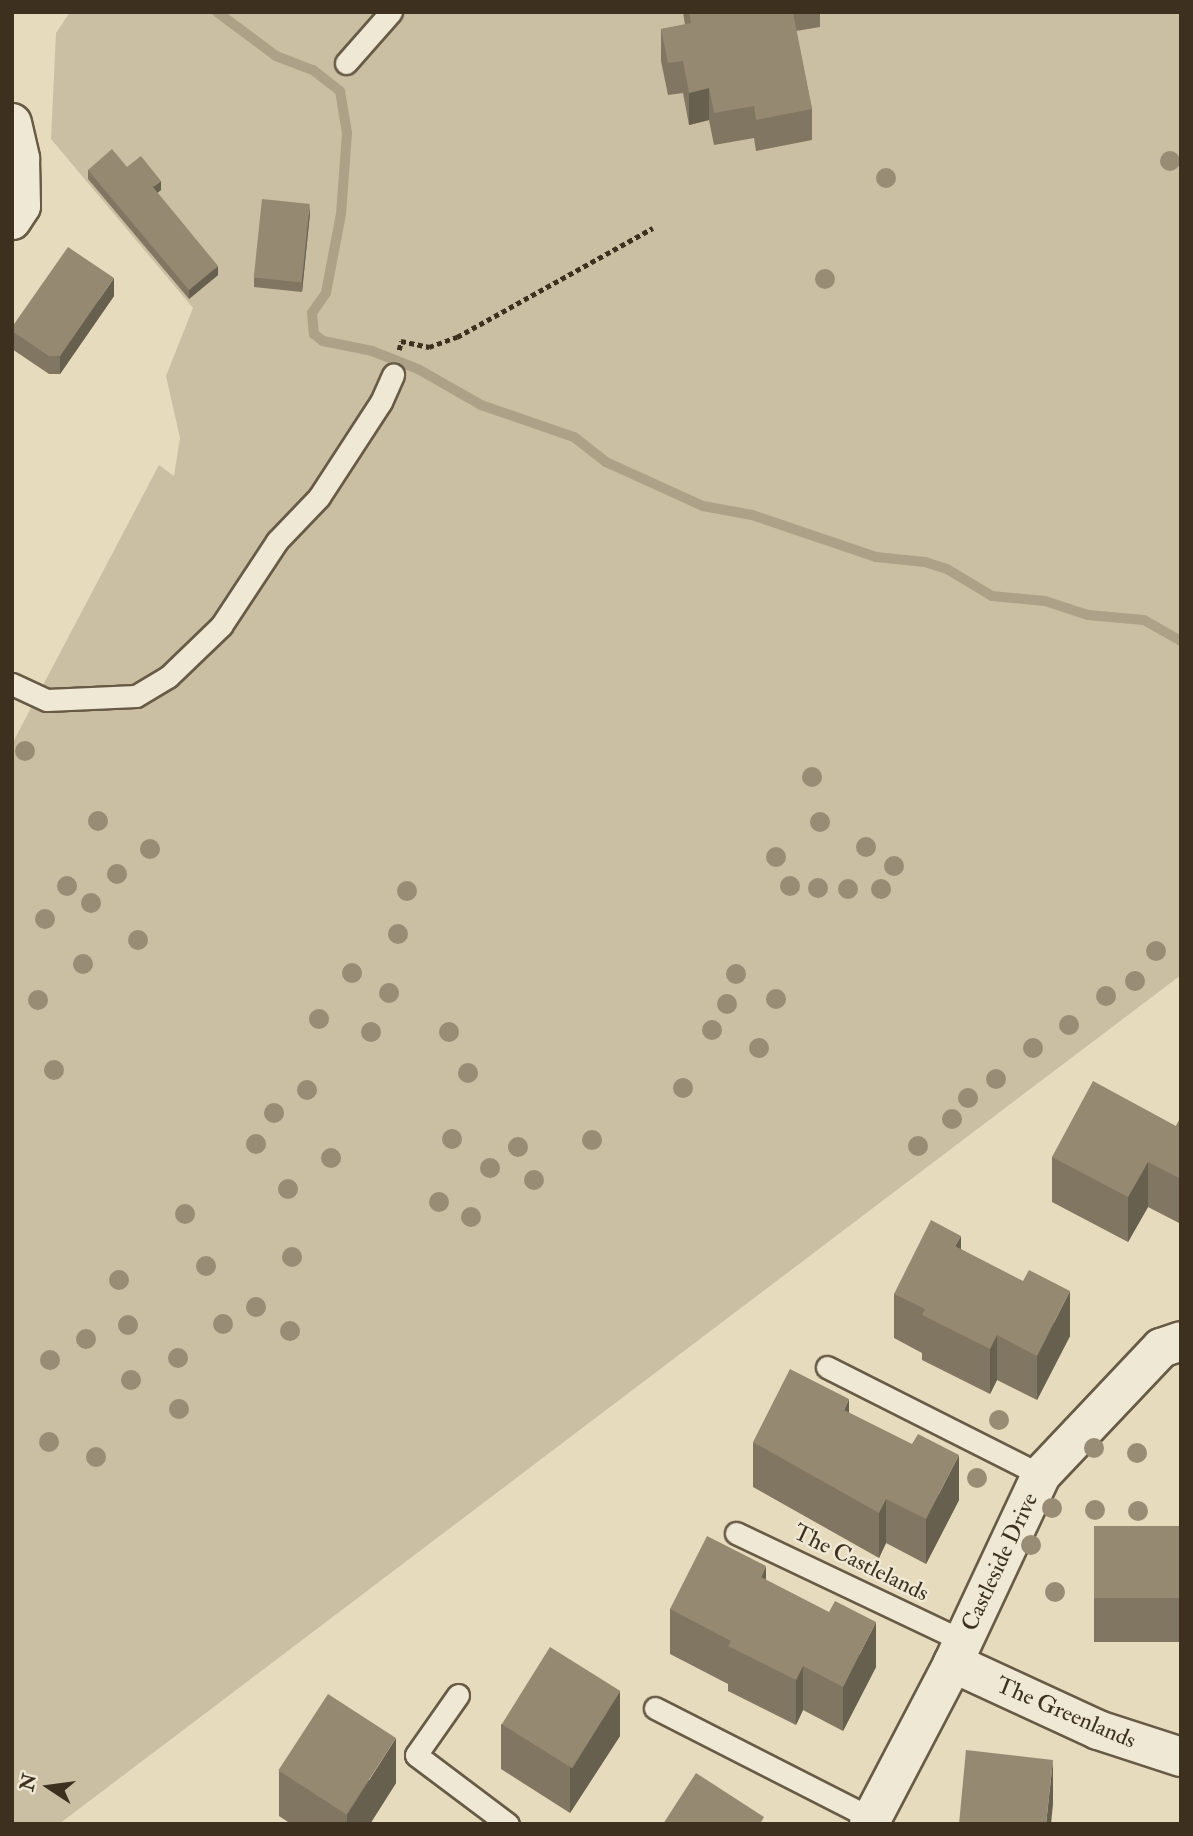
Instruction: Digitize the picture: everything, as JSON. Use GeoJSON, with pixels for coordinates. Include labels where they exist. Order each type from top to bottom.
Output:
{"type":"FeatureCollection","features":[{"type":"Feature","properties":{"kind":"street"},"geometry":{"type":"LineString","coordinates":[[12,122],[20,159],[21,206],[12,220]]}},
{"type":"Feature","properties":{"kind":"street","name":"Castleside Drive"},"geometry":{"type":"LineString","coordinates":[[870,1821],[958,1652],[1041,1475],[1161,1348],[1181,1341]]}},
{"type":"Feature","properties":{"kind":"street","name":"The Greenlands"},"geometry":{"type":"LineString","coordinates":[[958,1652],[1098,1730],[1181,1757]]}},
{"type":"Feature","properties":{"kind":"lane"},"geometry":{"type":"LineString","coordinates":[[346,63],[391,12]]}},
{"type":"Feature","properties":{"kind":"lane"},"geometry":{"type":"LineString","coordinates":[[12,684],[47,700],[136,696],[168,677],[221,626],[277,541],[319,497],[381,402],[393,375]]}},
{"type":"Feature","properties":{"kind":"lane"},"geometry":{"type":"LineString","coordinates":[[827,1367],[1041,1475]]}},
{"type":"Feature","properties":{"kind":"lane","name":"The Castlelands"},"geometry":{"type":"LineString","coordinates":[[736,1533],[958,1652]]}},
{"type":"Feature","properties":{"kind":"lane"},"geometry":{"type":"LineString","coordinates":[[458,1695],[415,1755],[508,1824]]}},
{"type":"Feature","properties":{"kind":"lane"},"geometry":{"type":"LineString","coordinates":[[655,1709],[870,1821]]}},
{"type":"Feature","properties":{"kind":"path"},"geometry":{"type":"LineString","coordinates":[[399,351],[401,341],[429,347],[457,337],[653,228]]}},
{"type":"Feature","properties":{"kind":"shaded area"},"geometry":{"type":"Polygon","coordinates":[[[70,12],[1181,12],[1181,975],[59,1824],[12,1824],[12,744],[159,465],[174,476],[180,438],[166,376],[193,308],[51,139],[56,33],[70,12]]]}},
{"type":"Feature","properties":{"kind":"building"},"geometry":{"type":"Polygon","coordinates":[[[689,12],[793,12],[812,109],[756,120],[754,106],[714,113],[709,88],[689,93],[683,61],[668,63],[661,29],[691,23],[689,12]]]}},
{"type":"Feature","properties":{"kind":"building"},"geometry":{"type":"Polygon","coordinates":[[[112,149],[127,167],[141,156],[161,181],[153,187],[218,266],[189,290],[88,170],[112,149]]]}},
{"type":"Feature","properties":{"kind":"building"},"geometry":{"type":"Polygon","coordinates":[[[262,199],[310,204],[301,283],[254,278],[262,199]]]}},
{"type":"Feature","properties":{"kind":"building"},"geometry":{"type":"Polygon","coordinates":[[[68,247],[114,278],[60,356],[49,356],[12,331],[12,327],[68,247]]]}},
{"type":"Feature","properties":{"kind":"building"},"geometry":{"type":"Polygon","coordinates":[[[1093,1081],[1176,1126],[1181,1117],[1181,1179],[1148,1162],[1128,1197],[1052,1157],[1093,1081]]]}},
{"type":"Feature","properties":{"kind":"building"},"geometry":{"type":"Polygon","coordinates":[[[931,1220],[961,1236],[955,1246],[1023,1281],[1029,1270],[1070,1291],[1037,1356],[997,1335],[990,1349],[922,1315],[925,1309],[894,1294],[931,1220]]]}},
{"type":"Feature","properties":{"kind":"building"},"geometry":{"type":"Polygon","coordinates":[[[790,1369],[849,1399],[844,1410],[912,1444],[918,1434],[959,1455],[926,1519],[886,1499],[879,1513],[753,1442],[790,1369]]]}},
{"type":"Feature","properties":{"kind":"building"},"geometry":{"type":"Polygon","coordinates":[[[1094,1526],[1179,1526],[1179,1598],[1094,1598],[1094,1526]]]}},
{"type":"Feature","properties":{"kind":"building"},"geometry":{"type":"Polygon","coordinates":[[[707,1536],[766,1566],[761,1577],[829,1612],[835,1601],[876,1622],[843,1687],[803,1666],[796,1680],[728,1646],[731,1641],[670,1609],[707,1536]]]}},
{"type":"Feature","properties":{"kind":"building"},"geometry":{"type":"Polygon","coordinates":[[[550,1647],[620,1691],[572,1768],[502,1724],[550,1647]]]}},
{"type":"Feature","properties":{"kind":"building"},"geometry":{"type":"Polygon","coordinates":[[[328,1694],[396,1738],[346,1814],[278,1770],[328,1694]]]}},
{"type":"Feature","properties":{"kind":"building"},"geometry":{"type":"Polygon","coordinates":[[[966,1750],[1053,1760],[1046,1824],[959,1824],[966,1750]]]}},
{"type":"Feature","properties":{"kind":"building"},"geometry":{"type":"Polygon","coordinates":[[[696,1773],[764,1817],[760,1824],[663,1824],[696,1773]]]}},
{"type":"Feature","properties":{"kind":"waterway"},"geometry":{"type":"LineString","coordinates":[[217,12],[276,56],[313,70],[340,91],[347,133],[341,214],[326,293],[312,313],[314,334],[323,341],[372,351],[418,369],[481,405],[574,437],[606,462],[703,506],[752,515],[876,557],[925,562],[947,569],[992,596],[1045,601],[1088,615],[1144,620],[1181,641]]}}]}
